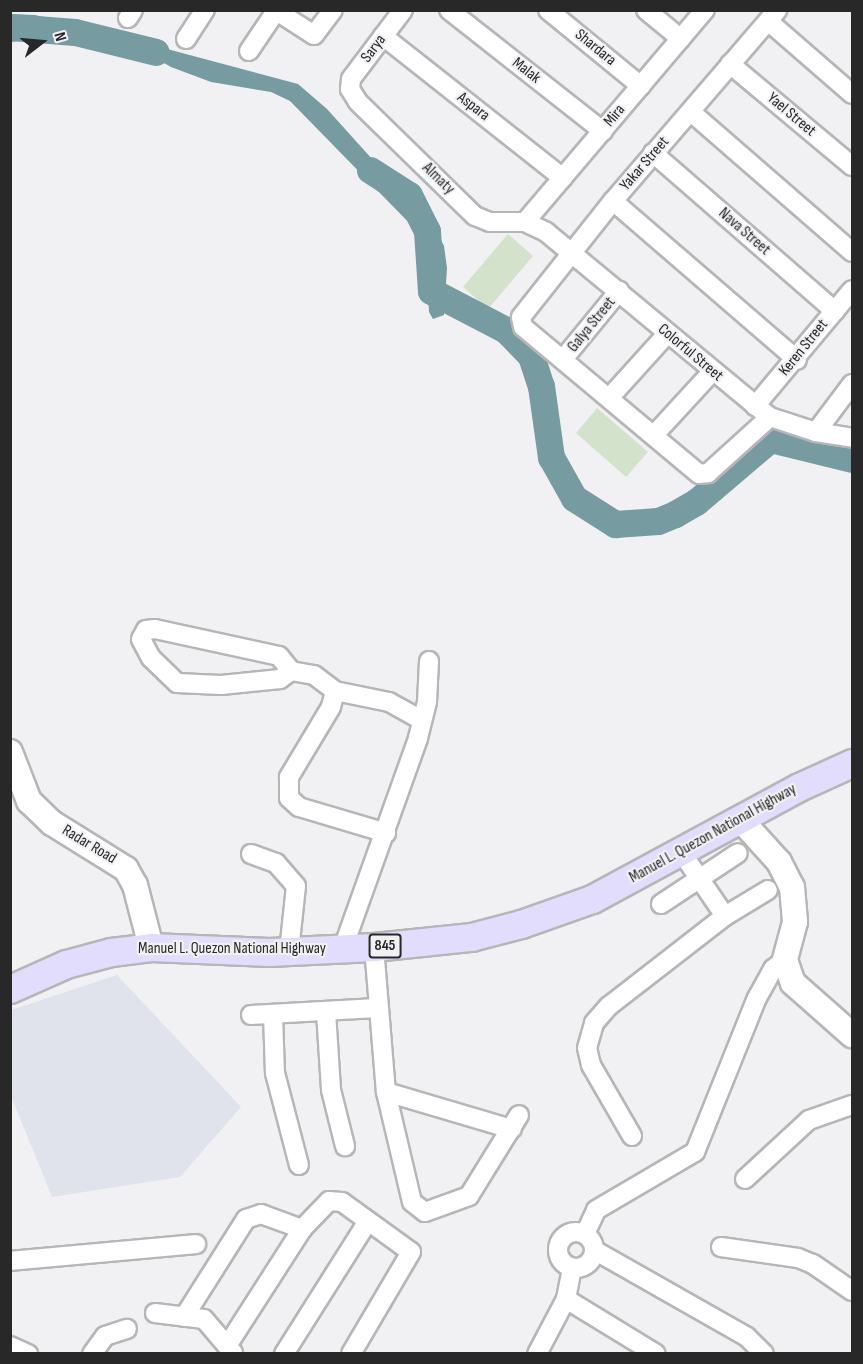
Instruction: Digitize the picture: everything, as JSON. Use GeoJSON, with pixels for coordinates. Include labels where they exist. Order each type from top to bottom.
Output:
{"type":"FeatureCollection","features":[{"type":"Feature","properties":{"kind":"main road","name":"Manuel L. Quezon National Highway"},"geometry":{"type":"LineString","coordinates":[[10,989],[66,964],[151,947],[290,951],[374,947],[471,937],[521,924],[592,898],[682,853],[740,819],[852,764]]}},
{"type":"Feature","properties":{"kind":"street"},"geometry":{"type":"LineString","coordinates":[[186,39],[205,10]]}},
{"type":"Feature","properties":{"kind":"street"},"geometry":{"type":"LineString","coordinates":[[249,51],[276,11],[314,35],[333,10]]}},
{"type":"Feature","properties":{"kind":"street","name":"Sarya"},"geometry":{"type":"LineString","coordinates":[[350,89],[351,80],[403,10]]}},
{"type":"Feature","properties":{"kind":"street","name":"Malak"},"geometry":{"type":"LineString","coordinates":[[449,10],[603,131]]}},
{"type":"Feature","properties":{"kind":"street","name":"Shardara"},"geometry":{"type":"LineString","coordinates":[[548,10],[641,86]]}},
{"type":"Feature","properties":{"kind":"street"},"geometry":{"type":"LineString","coordinates":[[646,10],[681,39]]}},
{"type":"Feature","properties":{"kind":"street","name":"Mira"},"geometry":{"type":"LineString","coordinates":[[525,222],[705,10]]}},
{"type":"Feature","properties":{"kind":"street"},"geometry":{"type":"LineString","coordinates":[[772,16],[852,94]]}},
{"type":"Feature","properties":{"kind":"street","name":"Yakar Street"},"geometry":{"type":"LineString","coordinates":[[564,358],[521,322],[570,252],[772,16]]}},
{"type":"Feature","properties":{"kind":"street","name":"Aspara"},"geometry":{"type":"LineString","coordinates":[[383,36],[563,178]]}},
{"type":"Feature","properties":{"kind":"street","name":"Yael Street"},"geometry":{"type":"LineString","coordinates":[[730,64],[852,166]]}},
{"type":"Feature","properties":{"kind":"street","name":"Almaty"},"geometry":{"type":"LineString","coordinates":[[350,89],[357,102],[475,216],[490,222],[525,222],[546,232]]}},
{"type":"Feature","properties":{"kind":"street"},"geometry":{"type":"LineString","coordinates":[[691,111],[852,252]]}},
{"type":"Feature","properties":{"kind":"street","name":"Nava Street"},"geometry":{"type":"LineString","coordinates":[[653,153],[835,311]]}},
{"type":"Feature","properties":{"kind":"street"},"geometry":{"type":"LineString","coordinates":[[613,201],[796,360]]}},
{"type":"Feature","properties":{"kind":"street","name":"Colorful Street"},"geometry":{"type":"LineString","coordinates":[[546,232],[619,291],[711,372],[770,417],[816,432],[852,438]]}},
{"type":"Feature","properties":{"kind":"street","name":"Keren Street"},"geometry":{"type":"LineString","coordinates":[[755,406],[796,360],[852,290]]}},
{"type":"Feature","properties":{"kind":"street","name":"Galya Street"},"geometry":{"type":"LineString","coordinates":[[564,358],[619,291]]}},
{"type":"Feature","properties":{"kind":"street"},"geometry":{"type":"LineString","coordinates":[[609,397],[667,334]]}},
{"type":"Feature","properties":{"kind":"street"},"geometry":{"type":"LineString","coordinates":[[564,358],[703,474],[770,417]]}},
{"type":"Feature","properties":{"kind":"street"},"geometry":{"type":"LineString","coordinates":[[654,435],[711,372]]}},
{"type":"Feature","properties":{"kind":"street"},"geometry":{"type":"LineString","coordinates":[[816,432],[852,384]]}},
{"type":"Feature","properties":{"kind":"street"},"geometry":{"type":"LineString","coordinates":[[291,671],[280,679],[222,685],[177,682],[151,658],[142,634],[155,629],[279,656],[291,671],[314,675],[335,692],[389,702],[422,720]]}},
{"type":"Feature","properties":{"kind":"street"},"geometry":{"type":"LineString","coordinates":[[343,948],[386,833],[422,720],[429,662]]}},
{"type":"Feature","properties":{"kind":"street"},"geometry":{"type":"LineString","coordinates":[[335,692],[331,707],[288,777],[289,798],[299,807],[386,833]]}},
{"type":"Feature","properties":{"kind":"street","name":"Radar Road"},"geometry":{"type":"LineString","coordinates":[[10,752],[29,801],[52,823],[126,869],[135,885],[151,947]]}},
{"type":"Feature","properties":{"kind":"street"},"geometry":{"type":"LineString","coordinates":[[740,819],[779,862],[792,887],[795,922],[785,960],[793,983],[852,1035]]}},
{"type":"Feature","properties":{"kind":"street"},"geometry":{"type":"LineString","coordinates":[[682,853],[725,916]]}},
{"type":"Feature","properties":{"kind":"street"},"geometry":{"type":"LineString","coordinates":[[661,904],[738,853]]}},
{"type":"Feature","properties":{"kind":"street"},"geometry":{"type":"LineString","coordinates":[[250,854],[276,863],[296,886],[290,951]]}},
{"type":"Feature","properties":{"kind":"street"},"geometry":{"type":"LineString","coordinates":[[632,1136],[591,1065],[589,1035],[609,1006],[725,916],[768,890]]}},
{"type":"Feature","properties":{"kind":"street"},"geometry":{"type":"LineString","coordinates":[[374,947],[377,1008],[386,1092],[408,1197],[425,1212],[469,1196],[516,1122],[386,1092]]}},
{"type":"Feature","properties":{"kind":"street"},"geometry":{"type":"LineString","coordinates":[[585,1234],[596,1210],[695,1152],[757,998],[773,969],[785,960]]}},
{"type":"Feature","properties":{"kind":"street"},"geometry":{"type":"LineString","coordinates":[[250,1015],[377,1008]]}},
{"type":"Feature","properties":{"kind":"street"},"geometry":{"type":"LineString","coordinates":[[326,1012],[332,1090],[345,1146]]}},
{"type":"Feature","properties":{"kind":"street"},"geometry":{"type":"LineString","coordinates":[[273,1014],[275,1073],[299,1165]]}},
{"type":"Feature","properties":{"kind":"street"},"geometry":{"type":"LineString","coordinates":[[746,1179],[809,1120],[852,1105]]}},
{"type":"Feature","properties":{"kind":"street"},"geometry":{"type":"LineString","coordinates":[[155,1313],[204,1319],[230,1350],[302,1229],[329,1201],[342,1202],[411,1252],[353,1353]]}},
{"type":"Feature","properties":{"kind":"street"},"geometry":{"type":"LineString","coordinates":[[184,1317],[246,1219],[261,1214],[302,1229]]}},
{"type":"Feature","properties":{"kind":"street"},"geometry":{"type":"LineString","coordinates":[[284,1353],[368,1221]]}},
{"type":"Feature","properties":{"kind":"street"},"geometry":{"type":"LineString","coordinates":[[572,1268],[560,1259],[559,1244],[568,1234],[585,1234]]}},
{"type":"Feature","properties":{"kind":"street"},"geometry":{"type":"LineString","coordinates":[[585,1234],[594,1250],[747,1337],[765,1353]]}},
{"type":"Feature","properties":{"kind":"street"},"geometry":{"type":"LineString","coordinates":[[10,1261],[196,1244]]}},
{"type":"Feature","properties":{"kind":"street"},"geometry":{"type":"LineString","coordinates":[[721,1247],[798,1258],[813,1263],[852,1291]]}},
{"type":"Feature","properties":{"kind":"street"},"geometry":{"type":"LineString","coordinates":[[572,1268],[589,1263],[594,1250]]}},
{"type":"Feature","properties":{"kind":"street"},"geometry":{"type":"LineString","coordinates":[[539,1353],[566,1299],[572,1268]]}},
{"type":"Feature","properties":{"kind":"street"},"geometry":{"type":"LineString","coordinates":[[566,1299],[656,1353]]}},
{"type":"Feature","properties":{"kind":"street"},"geometry":{"type":"LineString","coordinates":[[92,1353],[105,1336],[127,1329]]}},
{"type":"Feature","properties":{"kind":"street"},"geometry":{"type":"LineString","coordinates":[[10,1346],[28,1353]]}},
{"type":"Feature","properties":{"kind":"shaded area"},"geometry":{"type":"Polygon","coordinates":[[[117,975],[241,1107],[180,1177],[52,1197],[11,1096],[11,1010],[117,975]]]}},
{"type":"Feature","properties":{"kind":"green space"},"geometry":{"type":"Polygon","coordinates":[[[508,234],[533,256],[488,309],[463,287],[508,234]]]}},
{"type":"Feature","properties":{"kind":"green space"},"geometry":{"type":"Polygon","coordinates":[[[597,408],[648,452],[626,477],[576,433],[597,408]]]}},
{"type":"Feature","properties":{"kind":"water"},"geometry":{"type":"Polygon","coordinates":[[[10,14],[35,15],[298,84],[327,109],[436,230],[444,246],[447,268],[444,315],[433,319],[429,312],[425,246],[420,234],[290,101],[271,92],[211,82],[171,67],[136,47],[103,39],[61,34],[11,42],[10,14]]]}},
{"type":"Feature","properties":{"kind":"waterway"},"geometry":{"type":"LineString","coordinates":[[10,27],[75,32],[156,52]]}},
{"type":"Feature","properties":{"kind":"waterway"},"geometry":{"type":"LineString","coordinates":[[370,170],[409,195],[427,231],[431,291],[506,330],[531,356],[541,386],[551,457],[574,498],[615,524],[658,521],[675,514],[696,502],[770,439],[852,459]]}}]}
